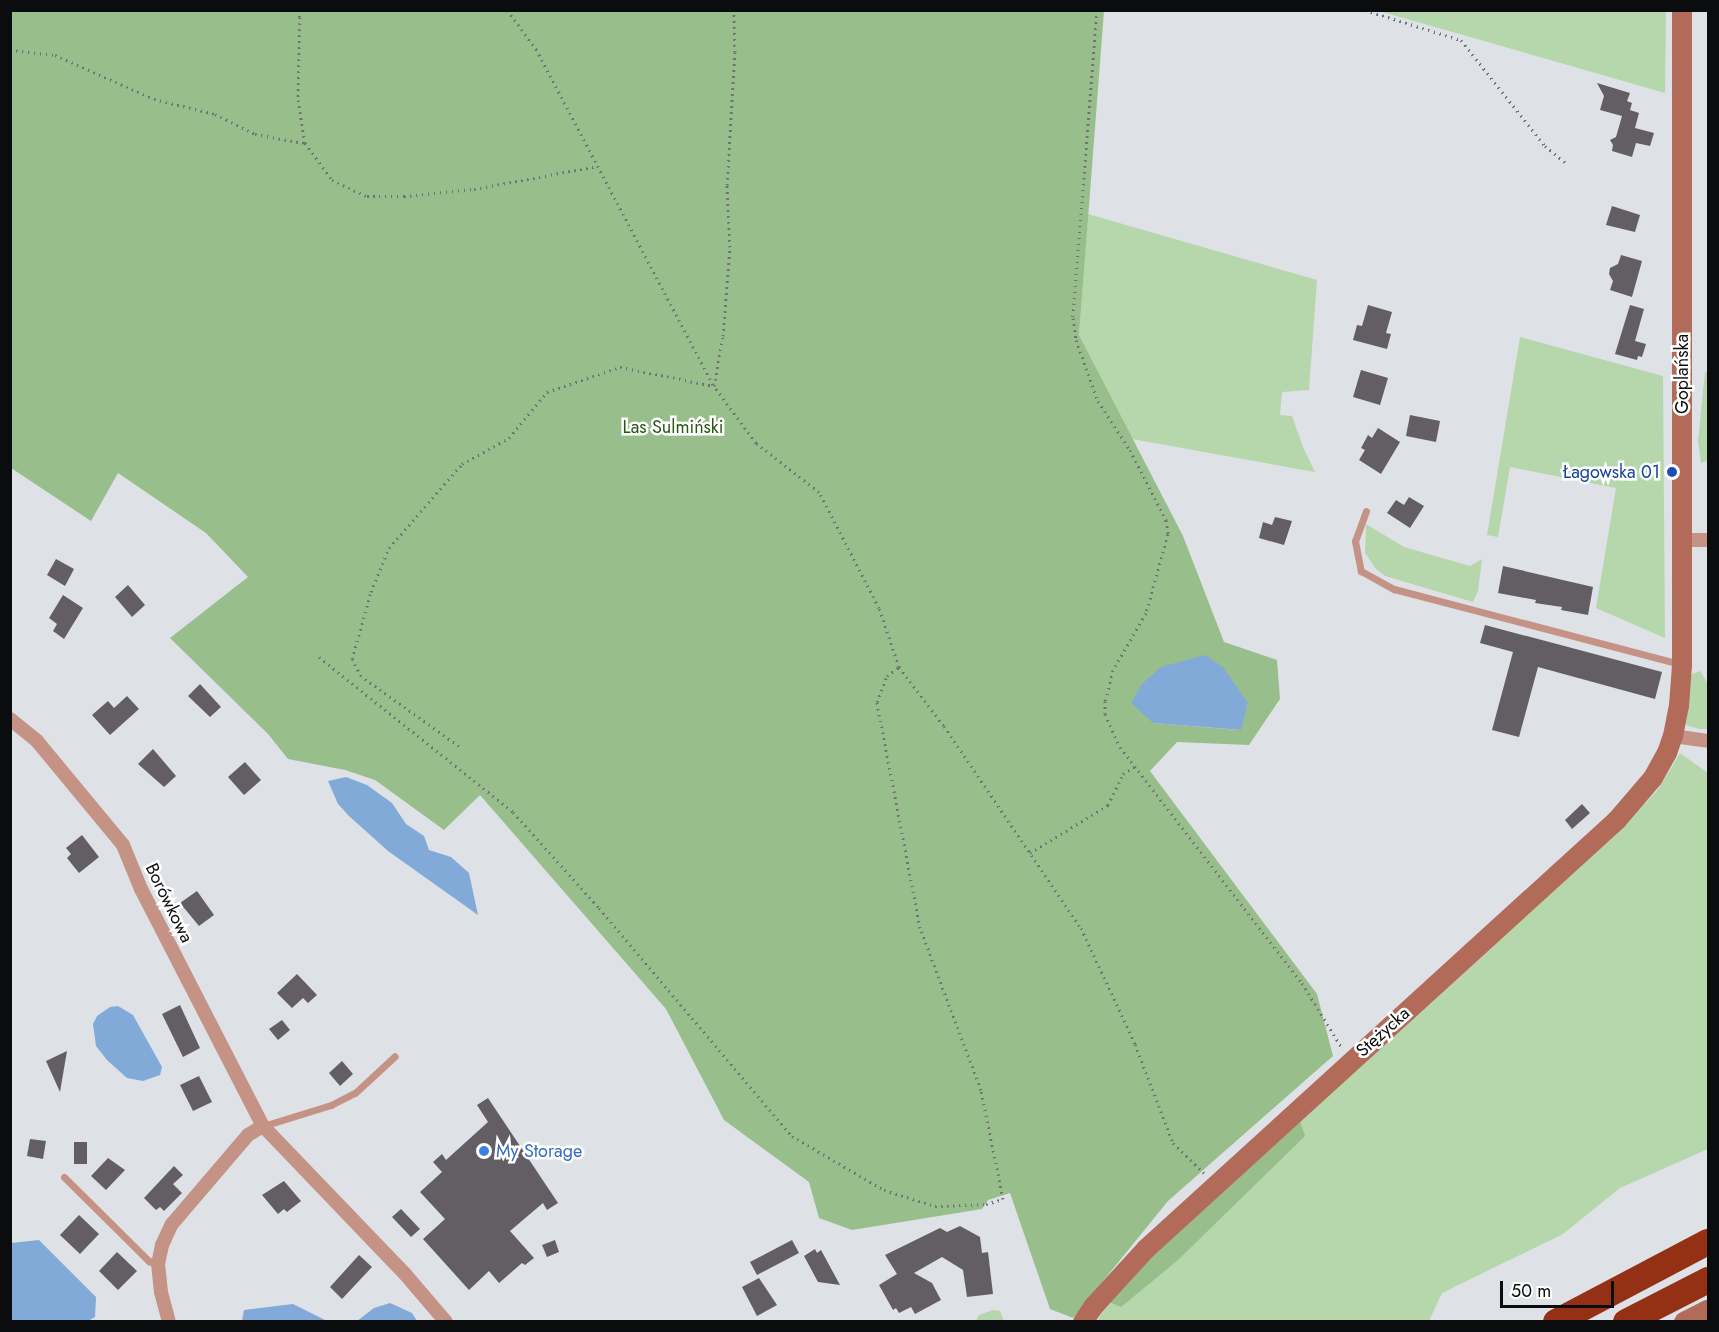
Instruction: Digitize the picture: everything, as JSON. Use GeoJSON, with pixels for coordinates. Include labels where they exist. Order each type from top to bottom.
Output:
{"type":"FeatureCollection","features":[{"type":"Feature","properties":{"kind":"highway"},"geometry":{"type":"LineString","coordinates":[[1556,1322],[1708,1242]]}},
{"type":"Feature","properties":{"kind":"highway"},"geometry":{"type":"LineString","coordinates":[[1626,1322],[1708,1280]]}},
{"type":"Feature","properties":{"kind":"street","name":"Goplańska"},"geometry":{"type":"LineString","coordinates":[[1673,736],[1682,665],[1681,11]]}},
{"type":"Feature","properties":{"kind":"street"},"geometry":{"type":"LineString","coordinates":[[1682,540],[1708,540]]}},
{"type":"Feature","properties":{"kind":"street","name":"Borówkowa"},"geometry":{"type":"LineString","coordinates":[[10,719],[37,741],[123,845],[141,889],[263,1126],[405,1274],[446,1322]]}},
{"type":"Feature","properties":{"kind":"street"},"geometry":{"type":"LineString","coordinates":[[1673,736],[1708,741]]}},
{"type":"Feature","properties":{"kind":"street","name":"Stężycka"},"geometry":{"type":"LineString","coordinates":[[1083,1322],[1093,1307],[1146,1249],[1617,820],[1653,778],[1673,736]]}},
{"type":"Feature","properties":{"kind":"street"},"geometry":{"type":"LineString","coordinates":[[169,1322],[161,1292],[158,1264],[162,1245],[172,1224],[248,1136],[263,1126]]}},
{"type":"Feature","properties":{"kind":"street"},"geometry":{"type":"LineString","coordinates":[[1684,1322],[1708,1310]]}},
{"type":"Feature","properties":{"kind":"lane"},"geometry":{"type":"LineString","coordinates":[[1366,511],[1355,541],[1361,571],[1394,589],[1682,665]]}},
{"type":"Feature","properties":{"kind":"lane"},"geometry":{"type":"LineString","coordinates":[[263,1126],[332,1105],[355,1093],[395,1056]]}},
{"type":"Feature","properties":{"kind":"lane"},"geometry":{"type":"LineString","coordinates":[[64,1177],[149,1261],[158,1264]]}},
{"type":"Feature","properties":{"kind":"path"},"geometry":{"type":"LineString","coordinates":[[297,10],[300,17],[298,100],[305,143],[332,180],[367,196],[404,196],[474,189],[598,166]]}},
{"type":"Feature","properties":{"kind":"path"},"geometry":{"type":"LineString","coordinates":[[507,10],[536,50],[714,386],[756,443],[819,492],[879,608],[899,667],[944,726],[1081,928],[1135,1044],[1173,1143],[1218,1185]]}},
{"type":"Feature","properties":{"kind":"path"},"geometry":{"type":"LineString","coordinates":[[714,386],[723,336],[730,247],[727,185],[735,52],[734,10]]}},
{"type":"Feature","properties":{"kind":"path"},"geometry":{"type":"LineString","coordinates":[[1097,10],[1073,318],[1076,340],[1098,401],[1130,450],[1166,520],[1168,534],[1146,613],[1113,670],[1105,701],[1105,714],[1120,747],[1302,983],[1341,1048]]}},
{"type":"Feature","properties":{"kind":"path"},"geometry":{"type":"LineString","coordinates":[[1365,10],[1461,40],[1545,146],[1565,162]]}},
{"type":"Feature","properties":{"kind":"path"},"geometry":{"type":"LineString","coordinates":[[10,50],[55,55],[154,99],[215,114],[255,134],[305,143]]}},
{"type":"Feature","properties":{"kind":"path"},"geometry":{"type":"LineString","coordinates":[[459,746],[361,676],[352,659],[371,592],[389,548],[462,464],[509,438],[547,392],[620,367],[714,386]]}},
{"type":"Feature","properties":{"kind":"path"},"geometry":{"type":"LineString","coordinates":[[319,657],[513,812],[599,908],[792,1136],[884,1190],[935,1206],[986,1204],[1003,1199],[981,1090],[920,928],[877,702],[887,676],[899,667]]}},
{"type":"Feature","properties":{"kind":"path"},"geometry":{"type":"LineString","coordinates":[[1030,853],[1108,805],[1123,774],[1136,766]]}},
{"type":"Feature","properties":{"kind":"green space","name":"Las Sulmiński"},"geometry":{"type":"Polygon","coordinates":[[[10,11],[1104,11],[1079,335],[1183,536],[1224,642],[1277,660],[1280,699],[1249,745],[1177,742],[1150,771],[1317,994],[1333,1056],[1168,1201],[1073,1318],[1050,1309],[1010,1193],[988,1200],[982,1209],[852,1230],[819,1218],[809,1182],[724,1120],[666,1009],[480,795],[444,830],[375,780],[345,770],[288,759],[268,734],[170,638],[248,577],[206,533],[118,473],[91,521],[11,468],[10,11]],[[1248,703],[1153,723],[1240,730],[1248,703]]]}},
{"type":"Feature","properties":{"kind":"green space"},"geometry":{"type":"Polygon","coordinates":[[[1379,11],[1666,11],[1665,93],[1578,68],[1379,11]]]}},
{"type":"Feature","properties":{"kind":"green space"},"geometry":{"type":"Polygon","coordinates":[[[1088,214],[1317,280],[1309,390],[1282,392],[1280,415],[1292,416],[1315,472],[1132,439],[1079,335],[1088,214]]]}},
{"type":"Feature","properties":{"kind":"green space"},"geometry":{"type":"Polygon","coordinates":[[[1520,337],[1663,376],[1665,638],[1596,608],[1616,488],[1510,467],[1498,537],[1487,535],[1520,337]]]}},
{"type":"Feature","properties":{"kind":"green space"},"geometry":{"type":"Polygon","coordinates":[[[1705,372],[1708,373],[1708,460],[1701,463],[1698,441],[1705,372]]]}},
{"type":"Feature","properties":{"kind":"green space"},"geometry":{"type":"Polygon","coordinates":[[[1366,524],[1404,547],[1470,566],[1482,559],[1478,591],[1473,602],[1385,576],[1376,569],[1365,553],[1366,524]]]}},
{"type":"Feature","properties":{"kind":"green space"},"geometry":{"type":"Polygon","coordinates":[[[1700,671],[1708,684],[1708,729],[1686,725],[1689,680],[1692,674],[1700,671]]]}},
{"type":"Feature","properties":{"kind":"green space"},"geometry":{"type":"Polygon","coordinates":[[[1680,753],[1708,773],[1708,1149],[1620,1188],[1563,1234],[1442,1293],[1429,1321],[1097,1322],[1107,1301],[1299,1118],[1637,811],[1657,791],[1680,753]]]}},
{"type":"Feature","properties":{"kind":"green space"},"geometry":{"type":"Polygon","coordinates":[[[1299,1118],[1305,1136],[1178,1260],[1121,1307],[1107,1301],[1108,1296],[1299,1118]]]}},
{"type":"Feature","properties":{"kind":"green space"},"geometry":{"type":"Polygon","coordinates":[[[993,1310],[1000,1311],[1004,1321],[976,1321],[979,1315],[993,1310]]]}},
{"type":"Feature","properties":{"kind":"water"},"geometry":{"type":"Polygon","coordinates":[[[1205,655],[1223,667],[1248,703],[1241,730],[1153,723],[1131,703],[1142,684],[1161,667],[1205,655]]]}},
{"type":"Feature","properties":{"kind":"water"},"geometry":{"type":"Polygon","coordinates":[[[346,777],[367,785],[392,803],[406,824],[424,836],[429,850],[451,857],[469,873],[478,915],[388,851],[349,816],[338,804],[328,781],[346,777]]]}},
{"type":"Feature","properties":{"kind":"water"},"geometry":{"type":"Polygon","coordinates":[[[118,1006],[133,1015],[162,1067],[160,1075],[143,1081],[127,1078],[107,1060],[96,1046],[93,1024],[97,1016],[110,1007],[118,1006]]]}},
{"type":"Feature","properties":{"kind":"water"},"geometry":{"type":"Polygon","coordinates":[[[39,1240],[96,1297],[95,1317],[88,1321],[11,1321],[11,1243],[39,1240]]]}},
{"type":"Feature","properties":{"kind":"water"},"geometry":{"type":"Polygon","coordinates":[[[390,1303],[412,1313],[417,1321],[357,1321],[374,1308],[390,1303]]]}},
{"type":"Feature","properties":{"kind":"water"},"geometry":{"type":"Polygon","coordinates":[[[293,1304],[327,1321],[242,1321],[244,1310],[293,1304]]]}},
{"type":"Feature","properties":{"kind":"building"},"geometry":{"type":"Polygon","coordinates":[[[1597,83],[1630,93],[1627,101],[1632,103],[1630,110],[1639,113],[1635,128],[1654,133],[1650,146],[1636,143],[1632,157],[1612,151],[1613,145],[1610,140],[1616,137],[1622,116],[1600,110],[1604,96],[1597,83]]]}},
{"type":"Feature","properties":{"kind":"building"},"geometry":{"type":"Polygon","coordinates":[[[1612,206],[1640,215],[1635,232],[1606,225],[1612,206]]]}},
{"type":"Feature","properties":{"kind":"building"},"geometry":{"type":"Polygon","coordinates":[[[1621,255],[1642,261],[1632,297],[1610,290],[1613,281],[1609,274],[1610,268],[1618,264],[1621,255]]]}},
{"type":"Feature","properties":{"kind":"building"},"geometry":{"type":"Polygon","coordinates":[[[1368,305],[1392,312],[1386,333],[1391,334],[1387,349],[1353,340],[1357,325],[1362,326],[1368,305]]]}},
{"type":"Feature","properties":{"kind":"building"},"geometry":{"type":"Polygon","coordinates":[[[1630,305],[1644,309],[1635,341],[1646,344],[1642,357],[1638,356],[1637,360],[1615,354],[1630,305]]]}},
{"type":"Feature","properties":{"kind":"building"},"geometry":{"type":"Polygon","coordinates":[[[1361,370],[1388,378],[1380,405],[1353,397],[1361,370]]]}},
{"type":"Feature","properties":{"kind":"building"},"geometry":{"type":"Polygon","coordinates":[[[1410,415],[1440,421],[1436,442],[1406,436],[1410,415]]]}},
{"type":"Feature","properties":{"kind":"building"},"geometry":{"type":"Polygon","coordinates":[[[1378,428],[1400,442],[1381,474],[1359,460],[1365,450],[1361,448],[1368,435],[1372,438],[1378,428]]]}},
{"type":"Feature","properties":{"kind":"building"},"geometry":{"type":"Polygon","coordinates":[[[1409,497],[1424,506],[1410,528],[1387,513],[1396,500],[1404,505],[1409,497]]]}},
{"type":"Feature","properties":{"kind":"building"},"geometry":{"type":"Polygon","coordinates":[[[1275,517],[1292,521],[1284,545],[1259,538],[1263,522],[1272,525],[1275,517]]]}},
{"type":"Feature","properties":{"kind":"building"},"geometry":{"type":"Polygon","coordinates":[[[56,559],[74,569],[65,586],[47,575],[56,559]]]}},
{"type":"Feature","properties":{"kind":"building"},"geometry":{"type":"Polygon","coordinates":[[[1503,566],[1593,587],[1588,615],[1561,610],[1562,607],[1535,603],[1536,600],[1498,593],[1503,566]]]}},
{"type":"Feature","properties":{"kind":"building"},"geometry":{"type":"Polygon","coordinates":[[[128,585],[145,605],[132,617],[115,597],[128,585]]]}},
{"type":"Feature","properties":{"kind":"building"},"geometry":{"type":"Polygon","coordinates":[[[63,595],[83,608],[64,639],[53,631],[57,624],[49,618],[63,595]]]}},
{"type":"Feature","properties":{"kind":"building"},"geometry":{"type":"Polygon","coordinates":[[[1485,625],[1662,672],[1655,699],[1538,667],[1519,737],[1492,730],[1513,652],[1480,643],[1485,625]]]}},
{"type":"Feature","properties":{"kind":"building"},"geometry":{"type":"Polygon","coordinates":[[[200,684],[221,707],[210,717],[188,696],[200,684]]]}},
{"type":"Feature","properties":{"kind":"building"},"geometry":{"type":"Polygon","coordinates":[[[127,696],[139,709],[110,735],[92,715],[108,701],[114,708],[127,696]]]}},
{"type":"Feature","properties":{"kind":"building"},"geometry":{"type":"Polygon","coordinates":[[[153,749],[176,776],[164,787],[138,764],[153,749]]]}},
{"type":"Feature","properties":{"kind":"building"},"geometry":{"type":"Polygon","coordinates":[[[245,762],[261,780],[244,795],[228,777],[245,762]]]}},
{"type":"Feature","properties":{"kind":"building"},"geometry":{"type":"Polygon","coordinates":[[[1582,804],[1590,813],[1572,829],[1565,820],[1582,804]]]}},
{"type":"Feature","properties":{"kind":"building"},"geometry":{"type":"Polygon","coordinates":[[[82,835],[99,857],[79,873],[67,858],[71,854],[66,848],[82,835]]]}},
{"type":"Feature","properties":{"kind":"building"},"geometry":{"type":"Polygon","coordinates":[[[197,891],[214,915],[199,926],[180,903],[197,891]]]}},
{"type":"Feature","properties":{"kind":"building"},"geometry":{"type":"Polygon","coordinates":[[[297,974],[317,995],[308,1003],[303,998],[292,1008],[277,993],[297,974]]]}},
{"type":"Feature","properties":{"kind":"building"},"geometry":{"type":"Polygon","coordinates":[[[180,1005],[200,1048],[183,1057],[162,1014],[180,1005]]]}},
{"type":"Feature","properties":{"kind":"building"},"geometry":{"type":"Polygon","coordinates":[[[282,1020],[290,1030],[278,1040],[269,1029],[282,1020]]]}},
{"type":"Feature","properties":{"kind":"building"},"geometry":{"type":"Polygon","coordinates":[[[67,1051],[60,1092],[46,1061],[67,1051]]]}},
{"type":"Feature","properties":{"kind":"building"},"geometry":{"type":"Polygon","coordinates":[[[342,1061],[353,1074],[340,1086],[329,1073],[342,1061]]]}},
{"type":"Feature","properties":{"kind":"building"},"geometry":{"type":"Polygon","coordinates":[[[199,1076],[212,1102],[193,1111],[180,1085],[199,1076]]]}},
{"type":"Feature","properties":{"kind":"building"},"geometry":{"type":"Polygon","coordinates":[[[488,1098],[558,1203],[547,1210],[543,1203],[510,1231],[534,1258],[525,1265],[522,1263],[499,1283],[489,1271],[469,1290],[423,1239],[445,1219],[420,1192],[442,1172],[433,1162],[442,1154],[446,1160],[488,1122],[477,1105],[488,1098]]]}},
{"type":"Feature","properties":{"kind":"building"},"geometry":{"type":"Polygon","coordinates":[[[30,1139],[46,1141],[43,1159],[27,1156],[30,1139]]]}},
{"type":"Feature","properties":{"kind":"building"},"geometry":{"type":"Polygon","coordinates":[[[74,1142],[87,1142],[87,1164],[74,1164],[74,1142]]]}},
{"type":"Feature","properties":{"kind":"building"},"geometry":{"type":"Polygon","coordinates":[[[108,1158],[125,1170],[106,1190],[91,1176],[108,1158]]]}},
{"type":"Feature","properties":{"kind":"building"},"geometry":{"type":"Polygon","coordinates":[[[174,1166],[183,1175],[173,1184],[182,1193],[164,1211],[160,1207],[156,1210],[144,1198],[174,1166]]]}},
{"type":"Feature","properties":{"kind":"building"},"geometry":{"type":"Polygon","coordinates":[[[284,1181],[301,1201],[287,1212],[284,1209],[278,1214],[262,1195],[284,1181]]]}},
{"type":"Feature","properties":{"kind":"building"},"geometry":{"type":"Polygon","coordinates":[[[401,1209],[420,1229],[411,1237],[392,1217],[401,1209]]]}},
{"type":"Feature","properties":{"kind":"building"},"geometry":{"type":"Polygon","coordinates":[[[79,1215],[99,1234],[80,1254],[60,1235],[79,1215]]]}},
{"type":"Feature","properties":{"kind":"building"},"geometry":{"type":"Polygon","coordinates":[[[960,1226],[980,1237],[982,1253],[988,1252],[993,1294],[967,1297],[963,1270],[942,1257],[914,1273],[932,1283],[941,1300],[915,1314],[911,1307],[899,1313],[896,1308],[893,1310],[879,1285],[897,1274],[885,1255],[940,1228],[947,1232],[960,1226]]]}},
{"type":"Feature","properties":{"kind":"building"},"geometry":{"type":"Polygon","coordinates":[[[555,1240],[559,1252],[547,1257],[542,1245],[555,1240]]]}},
{"type":"Feature","properties":{"kind":"building"},"geometry":{"type":"Polygon","coordinates":[[[792,1240],[799,1253],[757,1275],[750,1262],[792,1240]]]}},
{"type":"Feature","properties":{"kind":"building"},"geometry":{"type":"Polygon","coordinates":[[[815,1249],[817,1253],[821,1250],[840,1285],[818,1282],[804,1256],[815,1249]]]}},
{"type":"Feature","properties":{"kind":"building"},"geometry":{"type":"Polygon","coordinates":[[[117,1252],[137,1271],[118,1290],[99,1271],[117,1252]]]}},
{"type":"Feature","properties":{"kind":"building"},"geometry":{"type":"Polygon","coordinates":[[[359,1255],[372,1267],[342,1299],[330,1287],[359,1255]]]}},
{"type":"Feature","properties":{"kind":"building"},"geometry":{"type":"Polygon","coordinates":[[[759,1278],[777,1305],[757,1316],[742,1287],[759,1278]]]}},
{"type":"Feature","properties":{"kind":"place","name":"Łagowska 01"},"geometry":{"type":"Point","coordinates":[1672,472]}},
{"type":"Feature","properties":{"kind":"place","name":"My Storage"},"geometry":{"type":"Point","coordinates":[484,1151]}}]}
